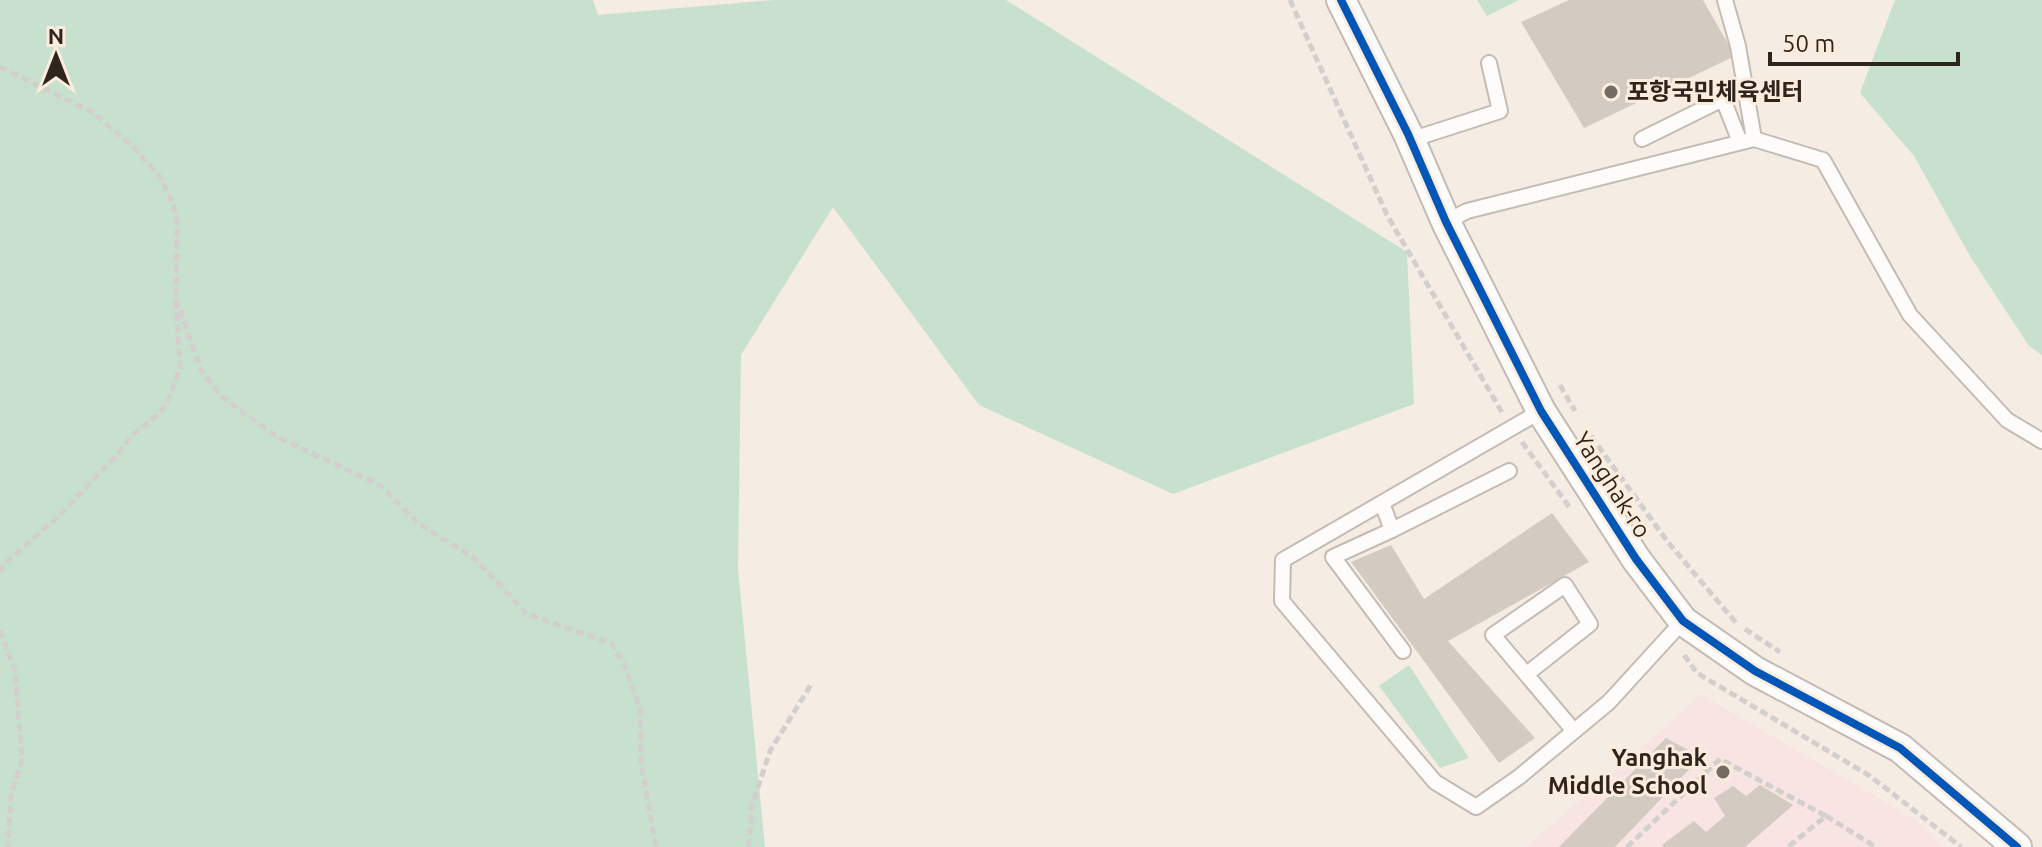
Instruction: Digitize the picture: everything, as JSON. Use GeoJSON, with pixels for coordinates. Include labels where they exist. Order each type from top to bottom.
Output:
{"type":"FeatureCollection","features":[{"type":"Feature","properties":{"kind":"street","name":"Yanghak-ro"},"geometry":{"type":"LineString","coordinates":[[1341,0],[1410,140],[1446,222],[1541,411],[1636,559],[1683,621],[1755,671],[1900,748],[2017,847]]}},
{"type":"Feature","properties":{"kind":"lane"},"geometry":{"type":"LineString","coordinates":[[1725,0],[1738,46],[1747,141]]}},
{"type":"Feature","properties":{"kind":"lane"},"geometry":{"type":"LineString","coordinates":[[1410,140],[1500,111],[1489,63]]}},
{"type":"Feature","properties":{"kind":"lane"},"geometry":{"type":"LineString","coordinates":[[1642,139],[1723,99],[1747,141]]}},
{"type":"Feature","properties":{"kind":"lane"},"geometry":{"type":"LineString","coordinates":[[1446,222],[1467,211],[1747,141],[1823,160],[1910,315],[2007,420],[2042,441]]}},
{"type":"Feature","properties":{"kind":"lane"},"geometry":{"type":"LineString","coordinates":[[1541,411],[1283,560],[1282,601],[1435,782],[1476,807],[1519,777],[1609,702],[1683,621]]}},
{"type":"Feature","properties":{"kind":"lane"},"geometry":{"type":"LineString","coordinates":[[1403,651],[1333,557],[1509,471]]}},
{"type":"Feature","properties":{"kind":"lane"},"geometry":{"type":"LineString","coordinates":[[1382,503],[1392,530]]}},
{"type":"Feature","properties":{"kind":"lane"},"geometry":{"type":"LineString","coordinates":[[1528,673],[1590,624],[1565,585],[1493,635],[1574,731]]}},
{"type":"Feature","properties":{"kind":"path"},"geometry":{"type":"LineString","coordinates":[[0,67],[94,113],[132,146],[160,177],[173,203],[177,222],[176,299],[180,368],[168,401],[160,413],[131,436],[119,453],[59,516],[3,565],[0,575]]}},
{"type":"Feature","properties":{"kind":"path"},"geometry":{"type":"LineString","coordinates":[[176,299],[201,370],[222,397],[279,438],[380,485],[419,524],[473,557],[527,614],[612,644],[624,664],[640,708],[641,763],[656,847]]}},
{"type":"Feature","properties":{"kind":"path"},"geometry":{"type":"LineString","coordinates":[[1554,374],[1577,413]]}},
{"type":"Feature","properties":{"kind":"path"},"geometry":{"type":"LineString","coordinates":[[1584,426],[1667,541],[1734,622],[1784,654]]}},
{"type":"Feature","properties":{"kind":"path"},"geometry":{"type":"LineString","coordinates":[[0,630],[15,671],[22,760],[11,796],[8,847]]}},
{"type":"Feature","properties":{"kind":"path"},"geometry":{"type":"LineString","coordinates":[[749,847],[752,805],[770,751],[812,683]]}},
{"type":"Feature","properties":{"kind":"path"},"geometry":{"type":"LineString","coordinates":[[1627,847],[1720,759],[1826,816],[1876,847]]}},
{"type":"Feature","properties":{"kind":"path"},"geometry":{"type":"LineString","coordinates":[[1788,847],[1826,816]]}},
{"type":"Feature","properties":{"kind":"shaded area","name":"Yanghak Middle School"},"geometry":{"type":"Polygon","coordinates":[[[1700,694],[1916,820],[1943,847],[1526,847],[1700,694]]]}},
{"type":"Feature","properties":{"kind":"green space"},"geometry":{"type":"Polygon","coordinates":[[[0,0],[593,0],[598,15],[774,0],[1006,0],[1407,252],[1414,404],[1173,494],[979,405],[833,207],[741,355],[738,569],[765,847],[0,847],[0,0]]]}},
{"type":"Feature","properties":{"kind":"green space"},"geometry":{"type":"Polygon","coordinates":[[[1477,0],[1519,0],[1487,16],[1477,0]]]}},
{"type":"Feature","properties":{"kind":"green space"},"geometry":{"type":"Polygon","coordinates":[[[1895,0],[2042,0],[2042,355],[2029,346],[1970,256],[1914,156],[1860,93],[1895,0]]]}},
{"type":"Feature","properties":{"kind":"green space"},"geometry":{"type":"Polygon","coordinates":[[[1409,665],[1469,758],[1440,768],[1379,686],[1409,665]]]}},
{"type":"Feature","properties":{"kind":"building","name":"포항국민체육센터"},"geometry":{"type":"Polygon","coordinates":[[[1569,0],[1703,0],[1735,56],[1584,128],[1521,22],[1569,0]]]}},
{"type":"Feature","properties":{"kind":"building"},"geometry":{"type":"Polygon","coordinates":[[[1552,513],[1589,562],[1448,641],[1535,738],[1499,763],[1351,562],[1391,545],[1424,599],[1552,513]]]}},
{"type":"Feature","properties":{"kind":"building"},"geometry":{"type":"Polygon","coordinates":[[[1666,738],[1701,757],[1615,847],[1559,847],[1666,738]]]}},
{"type":"Feature","properties":{"kind":"building"},"geometry":{"type":"Polygon","coordinates":[[[1760,785],[1793,805],[1745,847],[1662,845],[1694,821],[1706,832],[1725,816],[1714,798],[1733,786],[1746,796],[1760,785]]]}},
{"type":"Feature","properties":{"kind":"cycle path"},"geometry":{"type":"LineString","coordinates":[[1341,0],[1408,134],[1446,222],[1541,411],[1636,559],[1683,621],[1755,671],[1900,748],[2017,847]]}},
{"type":"Feature","properties":{"kind":"place","name":"포항국민체육센터"},"geometry":{"type":"Point","coordinates":[1611,92]}},
{"type":"Feature","properties":{"kind":"place","name":"Yanghak Middle School"},"geometry":{"type":"Point","coordinates":[1723,772]}}]}
